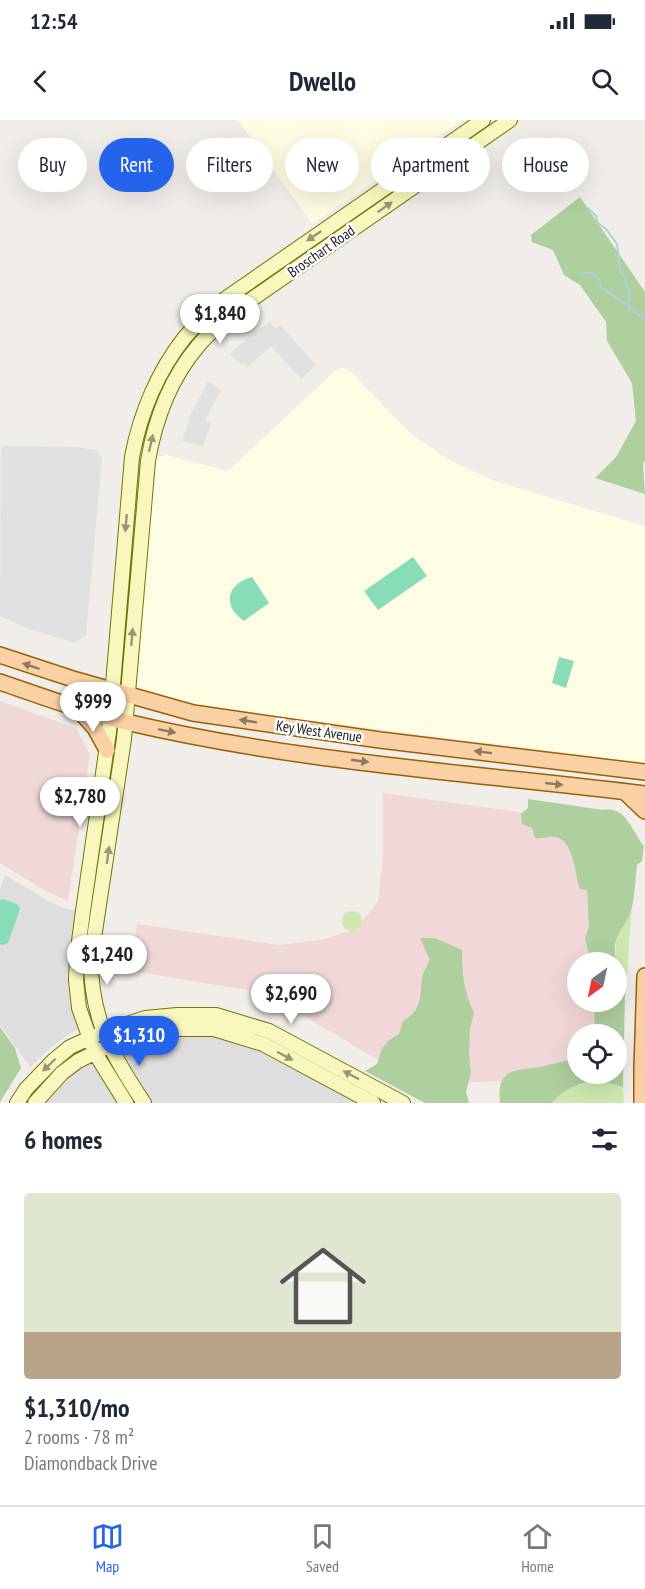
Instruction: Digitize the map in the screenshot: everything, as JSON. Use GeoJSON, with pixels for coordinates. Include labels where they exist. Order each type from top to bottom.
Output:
{"type":"FeatureCollection","features":[{"type":"Feature","properties":{"kind":"main road","name":"Key West Avenue"},"geometry":{"type":"LineString","coordinates":[[0,654],[112,691],[193,712],[380,740],[645,772]]}},
{"type":"Feature","properties":{"kind":"main road","name":"Key West Avenue"},"geometry":{"type":"LineString","coordinates":[[0,682],[118,720],[226,743],[645,794]]}},
{"type":"Feature","properties":{"kind":"main road"},"geometry":{"type":"LineString","coordinates":[[77,708],[95,728],[107,750]]}},
{"type":"Feature","properties":{"kind":"main road"},"geometry":{"type":"LineString","coordinates":[[625,792],[645,811]]}},
{"type":"Feature","properties":{"kind":"main road"},"geometry":{"type":"LineString","coordinates":[[642,1103],[645,976]]}},
{"type":"Feature","properties":{"kind":"street","name":"Broschart Road"},"geometry":{"type":"LineString","coordinates":[[118,720],[112,691],[132,457],[146,407],[172,354],[186,336],[222,300],[483,120]]}},
{"type":"Feature","properties":{"kind":"street","name":"Broschart Road"},"geometry":{"type":"LineString","coordinates":[[118,720],[128,695],[148,461],[153,434],[186,362],[208,335],[232,313],[510,120]]}},
{"type":"Feature","properties":{"kind":"street"},"geometry":{"type":"LineString","coordinates":[[118,720],[107,750],[77,956],[76,980],[79,1008],[95,1053],[126,1103]]}},
{"type":"Feature","properties":{"kind":"street"},"geometry":{"type":"LineString","coordinates":[[118,720],[91,958],[92,993],[109,1046],[144,1103]]}},
{"type":"Feature","properties":{"kind":"street"},"geometry":{"type":"LineString","coordinates":[[16,1103],[52,1061],[70,1047],[103,1032],[145,1018],[216,1015],[269,1031],[403,1103]]}},
{"type":"Feature","properties":{"kind":"street"},"geometry":{"type":"LineString","coordinates":[[34,1103],[62,1073],[78,1061],[127,1037],[178,1029],[214,1029],[263,1044],[373,1103]]}},
{"type":"Feature","properties":{"kind":"shaded area"},"geometry":{"type":"Polygon","coordinates":[[[238,120],[463,120],[437,138],[371,138],[371,183],[359,192],[359,138],[285,138],[285,186],[273,169],[273,138],[251,138],[238,120]]]}},
{"type":"Feature","properties":{"kind":"shaded area"},"geometry":{"type":"Polygon","coordinates":[[[289,192],[358,192],[312,224],[289,192]]]}},
{"type":"Feature","properties":{"kind":"shaded area"},"geometry":{"type":"Polygon","coordinates":[[[270,322],[276,329],[280,325],[316,365],[301,379],[271,346],[247,368],[230,354],[249,336],[270,322]]]}},
{"type":"Feature","properties":{"kind":"shaded area"},"geometry":{"type":"Polygon","coordinates":[[[344,368],[350,371],[411,434],[451,461],[495,481],[645,526],[645,763],[221,709],[178,702],[139,690],[134,677],[156,458],[166,455],[228,471],[337,369],[344,368]]]}},
{"type":"Feature","properties":{"kind":"shaded area"},"geometry":{"type":"Polygon","coordinates":[[[208,381],[221,390],[205,420],[211,423],[203,446],[182,441],[191,414],[208,381]]]}},
{"type":"Feature","properties":{"kind":"shaded area"},"geometry":{"type":"Polygon","coordinates":[[[1,446],[76,447],[95,450],[102,458],[86,635],[75,643],[26,628],[0,616],[1,446]]]}},
{"type":"Feature","properties":{"kind":"shaded area"},"geometry":{"type":"Polygon","coordinates":[[[0,701],[76,728],[90,754],[68,901],[47,892],[0,863],[0,701]]]}},
{"type":"Feature","properties":{"kind":"shaded area"},"geometry":{"type":"Polygon","coordinates":[[[383,793],[612,825],[608,952],[567,952],[567,1012],[607,1012],[606,1024],[567,1024],[567,1079],[418,1084],[266,993],[131,971],[137,924],[279,945],[321,940],[357,929],[378,901],[383,859],[383,793]]]}},
{"type":"Feature","properties":{"kind":"shaded area"},"geometry":{"type":"Polygon","coordinates":[[[5,875],[48,901],[67,909],[82,911],[76,956],[85,1027],[71,1033],[50,1048],[30,1067],[0,1025],[0,890],[5,875]]]}},
{"type":"Feature","properties":{"kind":"shaded area"},"geometry":{"type":"Polygon","coordinates":[[[148,1033],[238,1036],[371,1103],[145,1103],[110,1047],[148,1033]]]}},
{"type":"Feature","properties":{"kind":"shaded area"},"geometry":{"type":"Polygon","coordinates":[[[95,1053],[125,1103],[36,1103],[95,1053]]]}},
{"type":"Feature","properties":{"kind":"green space"},"geometry":{"type":"Polygon","coordinates":[[[580,197],[645,292],[645,461],[643,463],[645,494],[595,478],[616,457],[636,421],[632,383],[607,341],[606,322],[580,285],[564,275],[553,250],[532,242],[531,235],[580,197]]]}},
{"type":"Feature","properties":{"kind":"green space"},"geometry":{"type":"Polygon","coordinates":[[[413,557],[427,576],[378,610],[364,591],[413,557]]]}},
{"type":"Feature","properties":{"kind":"green space"},"geometry":{"type":"Polygon","coordinates":[[[252,577],[269,603],[244,621],[232,609],[230,596],[237,585],[252,577]]]}},
{"type":"Feature","properties":{"kind":"green space"},"geometry":{"type":"Polygon","coordinates":[[[559,657],[574,661],[566,688],[552,683],[559,657]]]}},
{"type":"Feature","properties":{"kind":"green space"},"geometry":{"type":"Polygon","coordinates":[[[528,799],[618,812],[628,821],[644,846],[642,861],[637,865],[631,910],[617,938],[615,952],[588,952],[585,938],[589,927],[587,890],[580,889],[573,858],[566,844],[554,837],[535,838],[532,828],[522,824],[521,814],[528,808],[528,799]]]}},
{"type":"Feature","properties":{"kind":"green space"},"geometry":{"type":"Polygon","coordinates":[[[0,900],[17,904],[20,909],[8,943],[3,945],[0,944],[0,900]]]}},
{"type":"Feature","properties":{"kind":"green space"},"geometry":{"type":"Polygon","coordinates":[[[632,903],[627,974],[627,952],[615,952],[619,930],[628,918],[632,903]]]}},
{"type":"Feature","properties":{"kind":"green space"},"geometry":{"type":"Polygon","coordinates":[[[352,911],[359,914],[362,921],[359,928],[352,931],[345,928],[342,921],[345,914],[352,911]]]}},
{"type":"Feature","properties":{"kind":"green space"},"geometry":{"type":"Polygon","coordinates":[[[420,938],[435,938],[462,950],[464,983],[474,1013],[470,1029],[471,1072],[466,1092],[469,1103],[425,1103],[365,1071],[377,1064],[382,1049],[388,1041],[399,1034],[403,1021],[417,1008],[423,976],[430,960],[420,938]]]}},
{"type":"Feature","properties":{"kind":"green space"},"geometry":{"type":"Polygon","coordinates":[[[594,1012],[625,1012],[624,1024],[595,1024],[594,1012]]]}},
{"type":"Feature","properties":{"kind":"green space"},"geometry":{"type":"Polygon","coordinates":[[[0,1027],[15,1048],[21,1068],[0,1102],[0,1027]]]}},
{"type":"Feature","properties":{"kind":"green space"},"geometry":{"type":"Polygon","coordinates":[[[567,1060],[567,1084],[580,1084],[559,1095],[552,1103],[500,1103],[501,1083],[504,1077],[515,1071],[567,1060]]]}},
{"type":"Feature","properties":{"kind":"green space"},"geometry":{"type":"Polygon","coordinates":[[[613,1084],[623,1087],[624,1103],[552,1103],[564,1092],[576,1086],[613,1084]]]}},
{"type":"Feature","properties":{"kind":"waterway"},"geometry":{"type":"LineString","coordinates":[[588,208],[617,244],[620,268],[629,290],[629,309],[645,319]]}},
{"type":"Feature","properties":{"kind":"waterway"},"geometry":{"type":"LineString","coordinates":[[581,273],[592,273],[600,281],[601,288],[629,306]]}}]}
